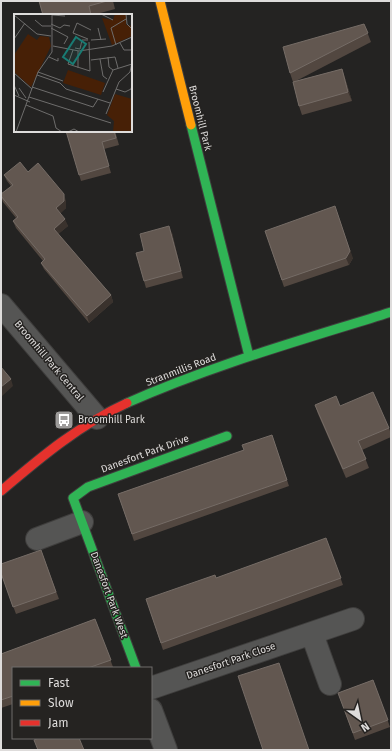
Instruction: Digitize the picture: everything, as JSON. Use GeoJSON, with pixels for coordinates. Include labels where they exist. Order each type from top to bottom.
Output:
{"type":"FeatureCollection","features":[{"type":"Feature","properties":{"kind":"street","name":"Broomhill Park"},"geometry":{"type":"LineString","coordinates":[[160,1],[249,356]]}},
{"type":"Feature","properties":{"kind":"street","name":"Broomhill Park Central"},"geometry":{"type":"LineString","coordinates":[[1,305],[97,418]]}},
{"type":"Feature","properties":{"kind":"street","name":"Stranmillis Road"},"geometry":{"type":"LineString","coordinates":[[1,491],[64,438],[126,403],[169,385],[249,356],[391,312]]}},
{"type":"Feature","properties":{"kind":"street","name":"Danesfort Park Drive"},"geometry":{"type":"LineString","coordinates":[[73,498],[88,487],[227,436]]}},
{"type":"Feature","properties":{"kind":"street","name":"Danesfort Park West"},"geometry":{"type":"LineString","coordinates":[[73,498],[136,667]]}},
{"type":"Feature","properties":{"kind":"street"},"geometry":{"type":"LineString","coordinates":[[37,538],[82,522]]}},
{"type":"Feature","properties":{"kind":"street","name":"Danesfort Park Close"},"geometry":{"type":"LineString","coordinates":[[152,688],[353,619]]}},
{"type":"Feature","properties":{"kind":"street"},"geometry":{"type":"LineString","coordinates":[[312,634],[330,684]]}},
{"type":"Feature","properties":{"kind":"street"},"geometry":{"type":"LineString","coordinates":[[152,713],[166,750]]}},
{"type":"Feature","properties":{"kind":"building"},"geometry":{"type":"Polygon","coordinates":[[[39,1],[107,1],[89,6],[91,14],[43,14],[39,1]]]}},
{"type":"Feature","properties":{"kind":"building"},"geometry":{"type":"Polygon","coordinates":[[[364,24],[368,33],[290,73],[283,47],[364,24]]]}},
{"type":"Feature","properties":{"kind":"building"},"geometry":{"type":"Polygon","coordinates":[[[342,69],[348,92],[299,106],[293,82],[342,69]]]}},
{"type":"Feature","properties":{"kind":"building"},"geometry":{"type":"Polygon","coordinates":[[[66,132],[114,132],[116,138],[102,142],[109,166],[79,175],[66,132]]]}},
{"type":"Feature","properties":{"kind":"building"},"geometry":{"type":"Polygon","coordinates":[[[20,162],[28,172],[38,163],[64,194],[64,201],[56,208],[65,219],[54,229],[111,295],[87,316],[41,263],[45,259],[13,221],[18,217],[1,196],[1,194],[13,185],[4,175],[20,162]]]}},
{"type":"Feature","properties":{"kind":"building"},"geometry":{"type":"Polygon","coordinates":[[[335,206],[350,251],[346,258],[282,280],[265,231],[335,206]]]}},
{"type":"Feature","properties":{"kind":"building"},"geometry":{"type":"Polygon","coordinates":[[[169,226],[181,271],[144,281],[136,253],[144,251],[140,234],[169,226]]]}},
{"type":"Feature","properties":{"kind":"building"},"geometry":{"type":"Polygon","coordinates":[[[1,367],[11,379],[1,387],[1,367]]]}},
{"type":"Feature","properties":{"kind":"building"},"geometry":{"type":"Polygon","coordinates":[[[373,392],[389,428],[358,441],[366,459],[343,469],[315,405],[336,396],[340,406],[373,392]]]}},
{"type":"Feature","properties":{"kind":"building"},"geometry":{"type":"Polygon","coordinates":[[[272,435],[287,480],[132,534],[118,494],[244,450],[242,445],[272,435]]]}},
{"type":"Feature","properties":{"kind":"building"},"geometry":{"type":"Polygon","coordinates":[[[326,538],[341,578],[161,643],[146,599],[215,575],[216,578],[326,538]]]}},
{"type":"Feature","properties":{"kind":"building"},"geometry":{"type":"Polygon","coordinates":[[[41,550],[56,592],[13,607],[1,573],[1,564],[41,550]]]}},
{"type":"Feature","properties":{"kind":"building"},"geometry":{"type":"Polygon","coordinates":[[[95,619],[111,660],[91,667],[12,667],[12,696],[1,700],[1,654],[95,619]]]}},
{"type":"Feature","properties":{"kind":"building"},"geometry":{"type":"Polygon","coordinates":[[[279,663],[309,750],[263,750],[238,676],[279,663]]]}},
{"type":"Feature","properties":{"kind":"building"},"geometry":{"type":"Polygon","coordinates":[[[373,680],[388,720],[353,733],[338,693],[373,680]]]}},
{"type":"Feature","properties":{"kind":"building"},"geometry":{"type":"Polygon","coordinates":[[[79,739],[84,750],[38,750],[34,740],[79,739]]]}},
{"type":"Feature","properties":{"kind":"traffic: fast"},"geometry":{"type":"LineString","coordinates":[[191,125],[249,356]]}},
{"type":"Feature","properties":{"kind":"traffic: fast"},"geometry":{"type":"LineString","coordinates":[[127,403],[159,389],[224,365],[391,312]]}},
{"type":"Feature","properties":{"kind":"traffic: fast"},"geometry":{"type":"LineString","coordinates":[[136,667],[73,498],[88,487],[227,436]]}},
{"type":"Feature","properties":{"kind":"traffic: slow"},"geometry":{"type":"LineString","coordinates":[[160,1],[191,125]]}},
{"type":"Feature","properties":{"kind":"traffic: jam"},"geometry":{"type":"LineString","coordinates":[[1,491],[61,442],[93,421],[127,403]]}},
{"type":"Feature","properties":{"kind":"place","name":"Broomhill Park"},"geometry":{"type":"Point","coordinates":[64,420]}}]}
